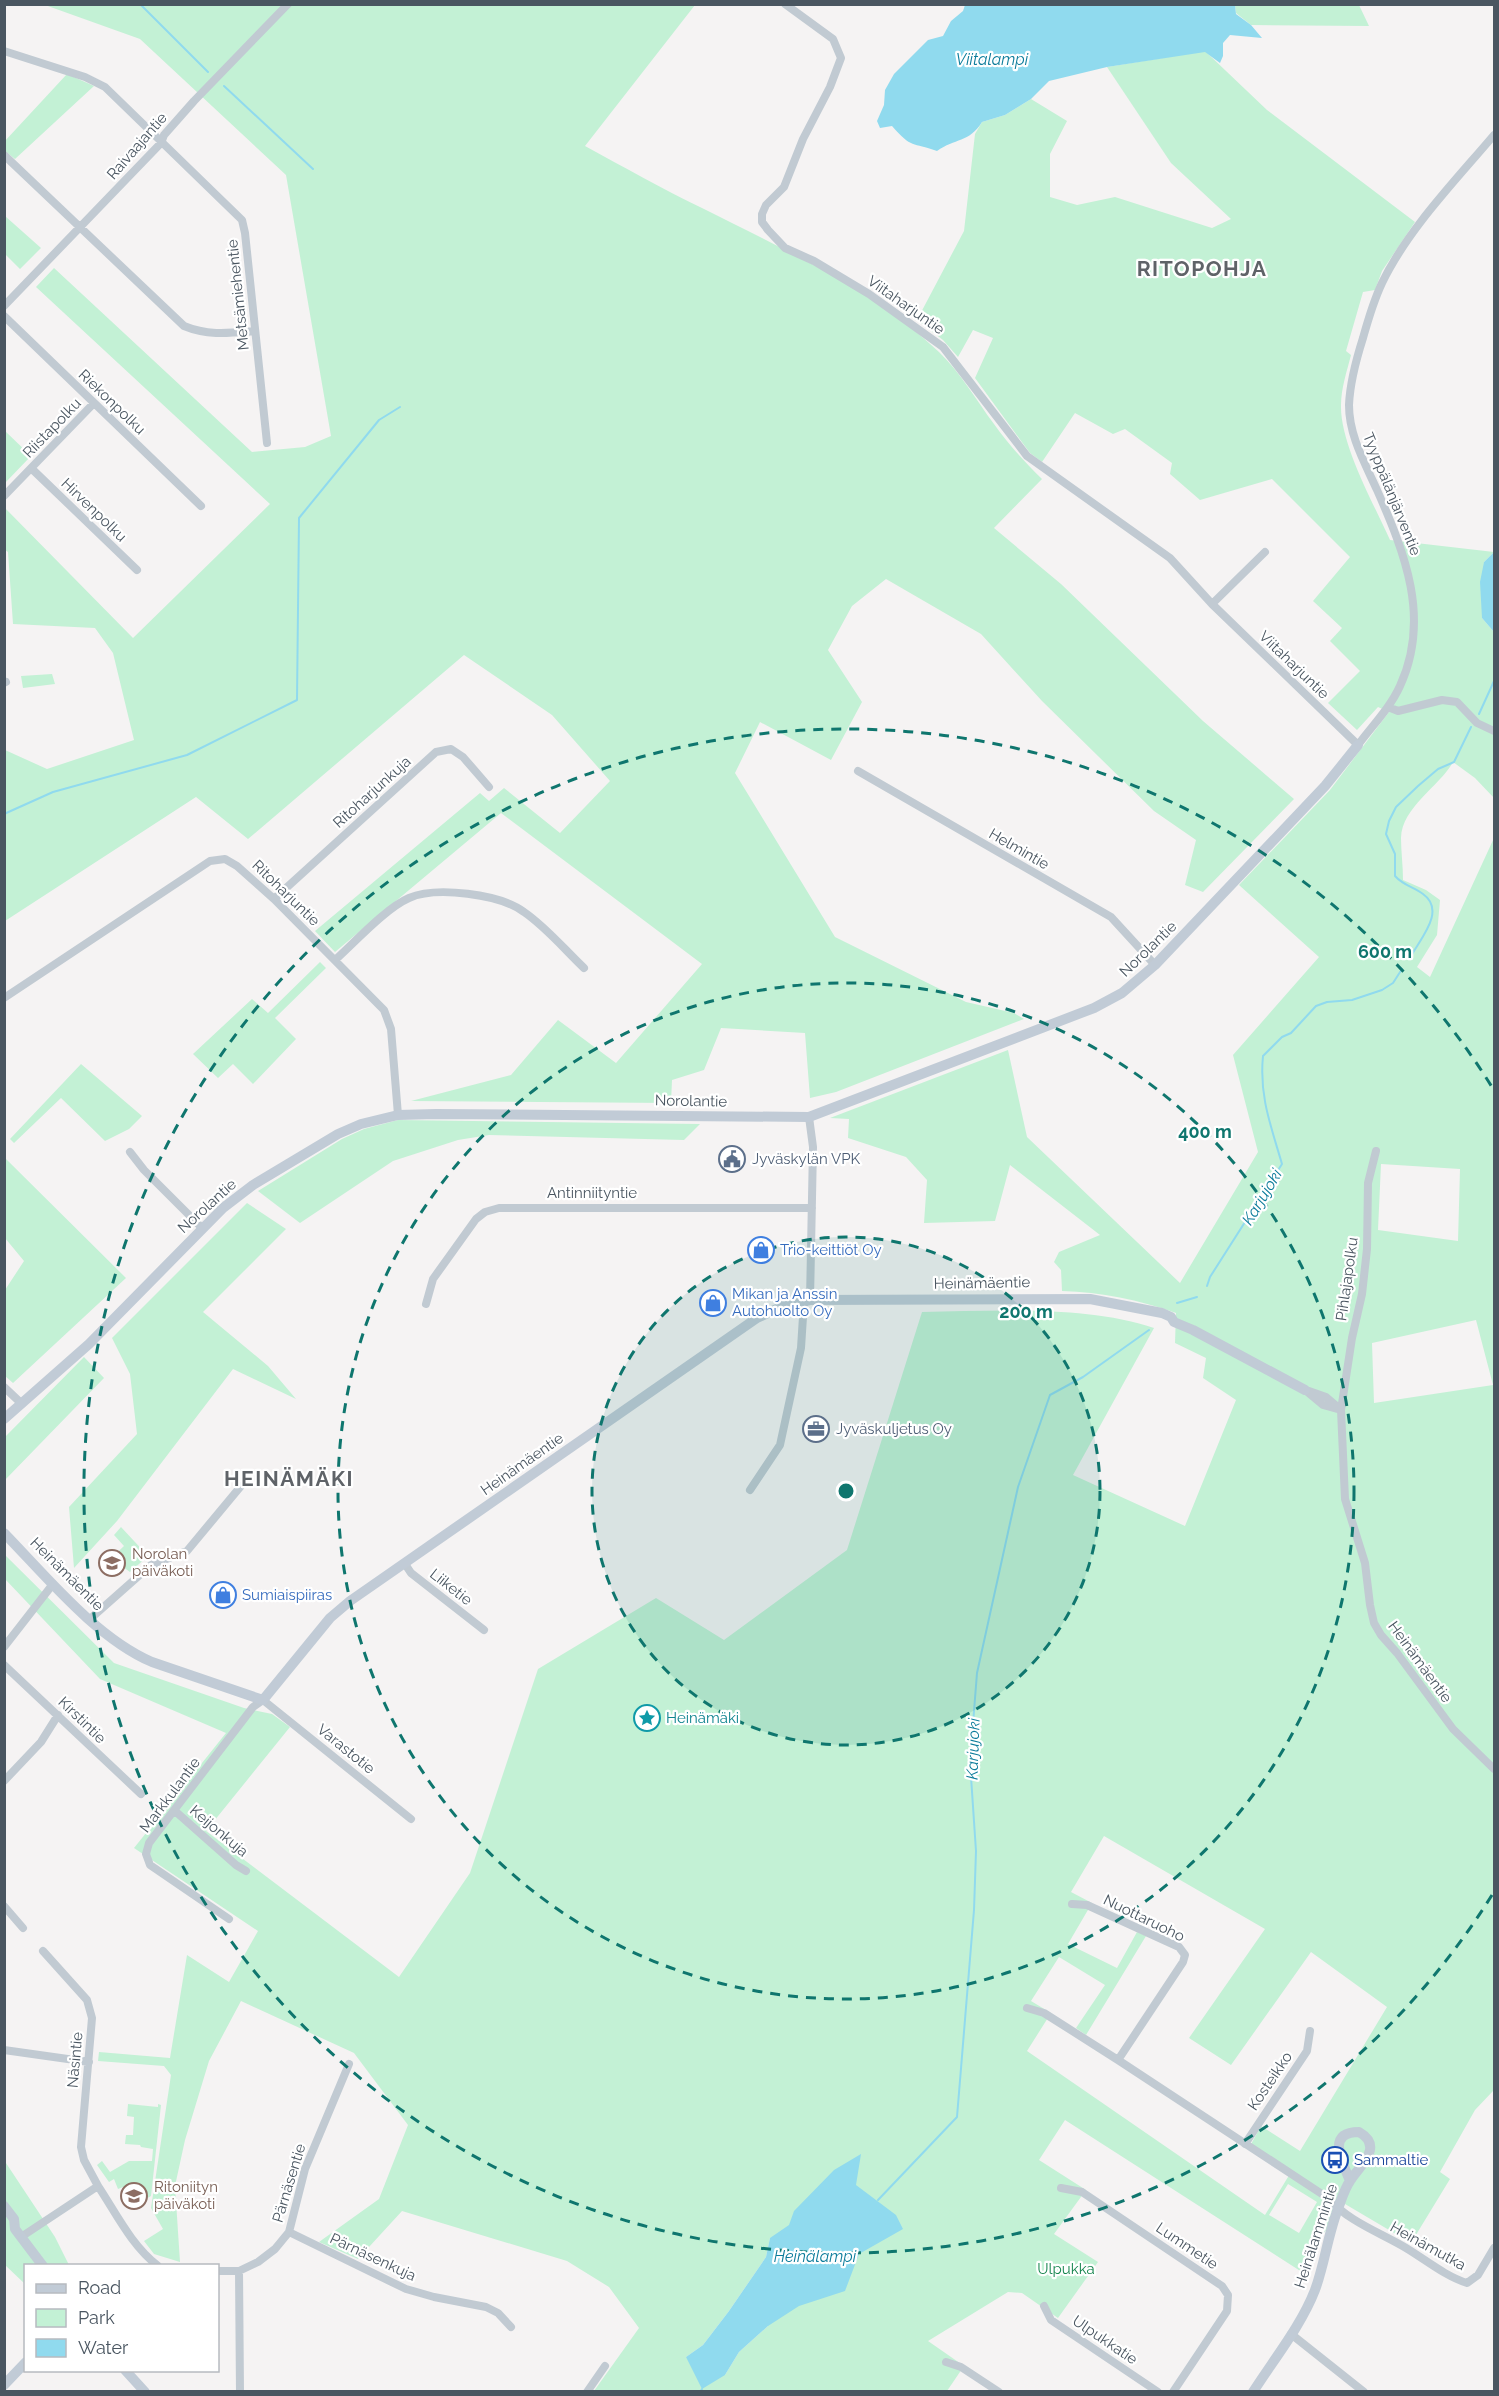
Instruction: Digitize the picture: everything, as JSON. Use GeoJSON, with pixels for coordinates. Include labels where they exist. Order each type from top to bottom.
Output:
{"type":"FeatureCollection","features":[{"type":"Feature","properties":{"kind":"street","name":"Raivaajantie"},"geometry":{"type":"LineString","coordinates":[[4,306],[161,143],[164,135],[194,101],[288,4]]}},
{"type":"Feature","properties":{"kind":"street","name":"Viitaharjuntie"},"geometry":{"type":"LineString","coordinates":[[785,4],[833,39],[841,58],[830,87],[803,139],[784,187],[766,205],[762,214],[762,222],[768,230],[785,248],[814,261],[869,294],[943,347],[1027,456],[1170,558],[1212,604],[1358,745]]}},
{"type":"Feature","properties":{"kind":"street","name":"Metsämiehentie"},"geometry":{"type":"LineString","coordinates":[[4,51],[85,77],[105,87],[242,220],[267,443]]}},
{"type":"Feature","properties":{"kind":"street","name":"Tyyppälänjärventie"},"geometry":{"type":"LineString","coordinates":[[1358,745],[1388,707],[1400,686],[1412,651],[1415,632],[1414,601],[1402,551],[1356,444],[1349,406],[1355,365],[1381,285],[1398,254],[1494,135]]}},
{"type":"Feature","properties":{"kind":"street"},"geometry":{"type":"LineString","coordinates":[[4,155],[184,326],[198,332],[213,334],[255,331]]}},
{"type":"Feature","properties":{"kind":"street","name":"Riekonpolku"},"geometry":{"type":"LineString","coordinates":[[4,316],[201,506]]}},
{"type":"Feature","properties":{"kind":"street","name":"Riistapolku"},"geometry":{"type":"LineString","coordinates":[[4,496],[94,404]]}},
{"type":"Feature","properties":{"kind":"street","name":"Hirvenpolku"},"geometry":{"type":"LineString","coordinates":[[32,469],[138,570]]}},
{"type":"Feature","properties":{"kind":"street"},"geometry":{"type":"LineString","coordinates":[[1212,604],[1265,552]]}},
{"type":"Feature","properties":{"kind":"street"},"geometry":{"type":"LineString","coordinates":[[1388,707],[1398,711],[1442,700],[1457,702],[1477,723],[1494,731]]}},
{"type":"Feature","properties":{"kind":"street","name":"Norolantie"},"geometry":{"type":"LineString","coordinates":[[4,1419],[89,1344],[223,1208],[253,1185],[338,1134],[361,1124],[398,1115],[809,1117],[1094,1008],[1122,993],[1155,965],[1325,786],[1358,745]]}},
{"type":"Feature","properties":{"kind":"street","name":"Ritoharjunkuja"},"geometry":{"type":"LineString","coordinates":[[274,899],[436,753],[451,749],[463,757],[489,787]]}},
{"type":"Feature","properties":{"kind":"street","name":"Helmintie"},"geometry":{"type":"LineString","coordinates":[[858,771],[1111,917],[1155,965]]}},
{"type":"Feature","properties":{"kind":"street","name":"Ritoharjuntie"},"geometry":{"type":"LineString","coordinates":[[4,998],[210,861],[225,859],[235,864],[274,899],[380,1004],[391,1029],[398,1115]]}},
{"type":"Feature","properties":{"kind":"street"},"geometry":{"type":"LineString","coordinates":[[335,960],[386,914],[409,898],[435,892],[500,900],[524,911],[584,968]]}},
{"type":"Feature","properties":{"kind":"street"},"geometry":{"type":"LineString","coordinates":[[750,1490],[780,1445],[801,1348],[807,1300],[812,1208],[813,1147],[809,1117]]}},
{"type":"Feature","properties":{"kind":"street"},"geometry":{"type":"LineString","coordinates":[[130,1152],[144,1170],[202,1228]]}},
{"type":"Feature","properties":{"kind":"street","name":"Pihlajapolku"},"geometry":{"type":"LineString","coordinates":[[1341,1410],[1365,1272],[1368,1183],[1376,1152]]}},
{"type":"Feature","properties":{"kind":"street","name":"Antinniityntie"},"geometry":{"type":"LineString","coordinates":[[426,1304],[433,1280],[476,1220],[485,1212],[499,1208],[812,1208]]}},
{"type":"Feature","properties":{"kind":"street","name":"Heinämäentie"},"geometry":{"type":"LineString","coordinates":[[4,1533],[110,1638],[136,1655],[263,1700],[330,1618],[350,1601],[757,1318],[783,1306],[807,1300],[1059,1298],[1111,1302],[1144,1311],[1163,1322],[1174,1322],[1193,1330],[1305,1390],[1326,1397],[1341,1410],[1345,1498],[1365,1563],[1374,1623],[1410,1670],[1439,1714],[1494,1769]]}},
{"type":"Feature","properties":{"kind":"street"},"geometry":{"type":"LineString","coordinates":[[4,1388],[21,1404]]}},
{"type":"Feature","properties":{"kind":"street"},"geometry":{"type":"LineString","coordinates":[[90,1619],[151,1566],[187,1551],[241,1485]]}},
{"type":"Feature","properties":{"kind":"street","name":"Liiketie"},"geometry":{"type":"LineString","coordinates":[[405,1564],[411,1573],[484,1630]]}},
{"type":"Feature","properties":{"kind":"street"},"geometry":{"type":"LineString","coordinates":[[4,1647],[54,1584]]}},
{"type":"Feature","properties":{"kind":"street","name":"Kirstintie"},"geometry":{"type":"LineString","coordinates":[[4,1665],[141,1794]]}},
{"type":"Feature","properties":{"kind":"street","name":"Markkulantie"},"geometry":{"type":"LineString","coordinates":[[228,1919],[150,1864],[146,1854],[149,1844],[253,1707],[263,1700]]}},
{"type":"Feature","properties":{"kind":"street","name":"Varastotie"},"geometry":{"type":"LineString","coordinates":[[263,1700],[411,1820]]}},
{"type":"Feature","properties":{"kind":"street"},"geometry":{"type":"LineString","coordinates":[[4,1781],[41,1742],[58,1715]]}},
{"type":"Feature","properties":{"kind":"street","name":"Keijonkuja"},"geometry":{"type":"LineString","coordinates":[[175,1811],[236,1865],[246,1871]]}},
{"type":"Feature","properties":{"kind":"street","name":"Nuottaruoho"},"geometry":{"type":"LineString","coordinates":[[1072,1904],[1087,1905],[1179,1947],[1185,1954],[1183,1962],[1118,2060]]}},
{"type":"Feature","properties":{"kind":"street"},"geometry":{"type":"LineString","coordinates":[[4,1906],[23,1928]]}},
{"type":"Feature","properties":{"kind":"street","name":"Näsintie"},"geometry":{"type":"LineString","coordinates":[[43,1951],[87,2000],[91,2009],[81,2147],[84,2160],[98,2186]]}},
{"type":"Feature","properties":{"kind":"street"},"geometry":{"type":"LineString","coordinates":[[1027,2008],[1044,2013],[1118,2060],[1328,2198],[1337,2209]]}},
{"type":"Feature","properties":{"kind":"street","name":"Kosteikko"},"geometry":{"type":"LineString","coordinates":[[1245,2144],[1307,2051],[1310,2031]]}},
{"type":"Feature","properties":{"kind":"street"},"geometry":{"type":"LineString","coordinates":[[4,2050],[88,2062]]}},
{"type":"Feature","properties":{"kind":"street","name":"Pärnäsentie"},"geometry":{"type":"LineString","coordinates":[[219,2271],[239,2271],[258,2262],[275,2249],[289,2232],[305,2169],[349,2064]]}},
{"type":"Feature","properties":{"kind":"street","name":"Heinälammintie"},"geometry":{"type":"LineString","coordinates":[[1252,2391],[1291,2334],[1314,2293],[1337,2209],[1350,2181]]}},
{"type":"Feature","properties":{"kind":"street"},"geometry":{"type":"LineString","coordinates":[[18,2233],[98,2186],[136,2245],[145,2256],[157,2264]]}},
{"type":"Feature","properties":{"kind":"street","name":"Lummetie"},"geometry":{"type":"LineString","coordinates":[[1061,2188],[1082,2192],[1222,2286],[1228,2295],[1227,2311],[1173,2391]]}},
{"type":"Feature","properties":{"kind":"street"},"geometry":{"type":"LineString","coordinates":[[4,2206],[14,2219],[18,2233]]}},
{"type":"Feature","properties":{"kind":"street","name":"Heinämutka"},"geometry":{"type":"LineString","coordinates":[[1337,2209],[1456,2279],[1467,2283],[1478,2275],[1494,2248]]}},
{"type":"Feature","properties":{"kind":"street"},"geometry":{"type":"LineString","coordinates":[[4,2221],[18,2233],[42,2264]]}},
{"type":"Feature","properties":{"kind":"street","name":"Pärnäsenkuja"},"geometry":{"type":"LineString","coordinates":[[289,2232],[406,2289],[486,2307],[498,2313],[512,2327]]}},
{"type":"Feature","properties":{"kind":"street"},"geometry":{"type":"LineString","coordinates":[[239,2271],[240,2391]]}},
{"type":"Feature","properties":{"kind":"street","name":"Ulpukkatie"},"geometry":{"type":"LineString","coordinates":[[1044,2306],[1051,2320],[1158,2391]]}},
{"type":"Feature","properties":{"kind":"street"},"geometry":{"type":"LineString","coordinates":[[1291,2334],[1364,2391]]}},
{"type":"Feature","properties":{"kind":"street"},"geometry":{"type":"LineString","coordinates":[[946,2362],[961,2367],[999,2391]]}},
{"type":"Feature","properties":{"kind":"street"},"geometry":{"type":"LineString","coordinates":[[4,2385],[24,2364]]}},
{"type":"Feature","properties":{"kind":"street"},"geometry":{"type":"LineString","coordinates":[[586,2391],[604,2366]]}},
{"type":"Feature","properties":{"kind":"street"},"geometry":{"type":"LineString","coordinates":[[127,2372],[145,2391]]}},
{"type":"Feature","properties":{"kind":"green space"},"geometry":{"type":"Polygon","coordinates":[[[45,5],[695,5],[585,146],[826,272],[886,309],[939,352],[961,378],[1005,439],[1042,479],[994,528],[1061,584],[1203,721],[1294,799],[1203,892],[1185,885],[1196,840],[1154,811],[1042,701],[981,634],[886,579],[852,606],[828,650],[862,702],[831,760],[760,722],[735,773],[835,937],[966,1002],[1014,1013],[1024,1019],[836,1092],[810,1098],[805,1033],[721,1028],[704,1070],[672,1080],[671,1103],[411,1101],[511,1075],[558,1020],[616,1063],[702,964],[501,813],[335,952],[315,931],[480,793],[489,801],[504,788],[560,833],[610,781],[552,715],[464,655],[248,839],[196,797],[5,921],[5,750],[47,769],[134,740],[113,653],[95,628],[13,624],[8,552],[5,550],[4,507],[133,638],[270,504],[36,287],[54,268],[252,452],[305,447],[331,436],[286,175],[140,39],[45,5]]]}},
{"type":"Feature","properties":{"kind":"green space"},"geometry":{"type":"Polygon","coordinates":[[[1235,5],[1359,5],[1369,26],[1251,25],[1236,13],[1235,5]]]}},
{"type":"Feature","properties":{"kind":"green space","name":"Ulpukka"},"geometry":{"type":"Polygon","coordinates":[[[1205,51],[1267,110],[1415,222],[1382,271],[1375,290],[1363,292],[1346,351],[1351,355],[1341,399],[1342,421],[1359,474],[1390,540],[1494,552],[1484,562],[1482,618],[1494,632],[1494,798],[1475,778],[1453,762],[1414,807],[1403,827],[1401,838],[1403,880],[1426,890],[1440,900],[1437,935],[1417,967],[1430,977],[1494,838],[1494,2092],[1475,2110],[1440,2172],[1450,2179],[1411,2243],[1345,2204],[1313,2248],[1305,2274],[1065,2120],[1039,2160],[1086,2190],[1054,2234],[1098,2262],[1058,2318],[1022,2293],[1008,2292],[928,2341],[964,2366],[947,2391],[594,2391],[639,2328],[609,2287],[567,2261],[402,2211],[358,2259],[319,2242],[379,2199],[408,2125],[354,2053],[241,2001],[209,2061],[185,2140],[175,2186],[180,2262],[154,2254],[144,2241],[163,2229],[151,2208],[171,2075],[164,2066],[98,2061],[99,2052],[170,2058],[187,1955],[229,1982],[258,1931],[134,1848],[226,1733],[100,1679],[5,1579],[4,1554],[114,1663],[244,1708],[272,1714],[290,1727],[206,1831],[399,1977],[470,1873],[538,1669],[656,1598],[724,1640],[847,1550],[922,1312],[1070,1313],[1127,1321],[1154,1328],[1073,1475],[1185,1526],[1236,1400],[1203,1378],[1206,1358],[1175,1343],[1176,1313],[1120,1298],[1062,1291],[1061,1270],[1054,1262],[1059,1252],[1100,1235],[1010,1165],[995,1221],[924,1223],[927,1180],[906,1157],[848,1138],[849,1119],[830,1118],[1008,1050],[1027,1137],[1180,1283],[1258,1152],[1233,1055],[1319,957],[1239,885],[1330,790],[1389,712],[1378,707],[1357,730],[1328,703],[1360,671],[1330,641],[1342,628],[1313,601],[1350,557],[1272,479],[1200,500],[1170,474],[1172,463],[1125,429],[1113,434],[1075,413],[1042,462],[1030,453],[975,378],[993,338],[973,330],[958,357],[943,340],[917,320],[964,231],[975,134],[982,122],[1005,115],[1031,99],[1067,121],[1050,154],[1050,197],[1077,205],[1115,197],[1212,228],[1231,219],[1171,163],[1107,67],[1205,51]],[[1381,1164],[1378,1230],[1458,1241],[1460,1169],[1381,1164]],[[1476,1320],[1372,1343],[1374,1403],[1493,1385],[1476,1320]],[[1104,1836],[1071,1892],[1092,1903],[1068,1944],[1117,1968],[1137,1932],[1146,1936],[1086,2035],[1076,2028],[1105,1985],[1059,1957],[1031,2001],[1051,2013],[1027,2051],[1265,2215],[1291,2172],[1250,2146],[1261,2126],[1300,2151],[1387,2007],[1311,1952],[1231,2065],[1189,2038],[1265,1929],[1104,1836]],[[1288,2184],[1269,2215],[1299,2233],[1317,2202],[1288,2184]],[[770,2238],[766,2257],[703,2345],[686,2357],[725,2375],[739,2352],[768,2326],[770,2238]]]}},
{"type":"Feature","properties":{"kind":"green space"},"geometry":{"type":"Polygon","coordinates":[[[67,74],[94,86],[15,159],[5,151],[4,142],[67,74]]]}},
{"type":"Feature","properties":{"kind":"green space"},"geometry":{"type":"Polygon","coordinates":[[[5,216],[41,248],[20,269],[5,254],[5,216]]]}},
{"type":"Feature","properties":{"kind":"green space"},"geometry":{"type":"Polygon","coordinates":[[[4,430],[31,456],[5,483],[4,483],[4,430]]]}},
{"type":"Feature","properties":{"kind":"green space"},"geometry":{"type":"Polygon","coordinates":[[[52,674],[55,684],[23,688],[21,676],[52,674]]]}},
{"type":"Feature","properties":{"kind":"green space"},"geometry":{"type":"Polygon","coordinates":[[[320,962],[326,968],[275,1018],[296,1039],[253,1084],[233,1064],[218,1078],[193,1054],[252,999],[268,1013],[320,962]]]}},
{"type":"Feature","properties":{"kind":"green space"},"geometry":{"type":"Polygon","coordinates":[[[81,1064],[142,1116],[129,1129],[105,1141],[61,1098],[14,1143],[10,1139],[81,1064]]]}},
{"type":"Feature","properties":{"kind":"green space"},"geometry":{"type":"Polygon","coordinates":[[[398,1120],[700,1124],[684,1140],[489,1135],[458,1140],[393,1161],[300,1223],[258,1191],[342,1139],[364,1129],[398,1120]]]}},
{"type":"Feature","properties":{"kind":"green space"},"geometry":{"type":"Polygon","coordinates":[[[5,1158],[126,1278],[13,1383],[5,1376],[5,1290],[24,1261],[5,1238],[5,1158]]]}},
{"type":"Feature","properties":{"kind":"green space"},"geometry":{"type":"Polygon","coordinates":[[[247,1203],[286,1229],[203,1312],[268,1366],[296,1399],[233,1369],[117,1521],[74,1568],[69,1507],[137,1434],[130,1374],[112,1338],[247,1203]]]}},
{"type":"Feature","properties":{"kind":"green space"},"geometry":{"type":"Polygon","coordinates":[[[84,1357],[104,1378],[5,1480],[5,1437],[84,1357]]]}},
{"type":"Feature","properties":{"kind":"green space"},"geometry":{"type":"Polygon","coordinates":[[[121,1527],[148,1556],[130,1572],[123,1567],[114,1577],[103,1566],[124,1546],[114,1535],[121,1527]]]}},
{"type":"Feature","properties":{"kind":"green space"},"geometry":{"type":"Polygon","coordinates":[[[128,2104],[158,2107],[158,2104],[161,2105],[151,2196],[135,2205],[123,2187],[118,2189],[114,2179],[109,2182],[97,2165],[102,2161],[110,2172],[129,2161],[152,2161],[153,2149],[125,2144],[126,2135],[133,2135],[134,2117],[127,2116],[128,2104]]]}},
{"type":"Feature","properties":{"kind":"green space"},"geometry":{"type":"Polygon","coordinates":[[[4,2160],[55,2237],[68,2264],[24,2264],[24,2283],[5,2265],[4,2160]]]}},
{"type":"Feature","properties":{"kind":"water","name":"Viitalampi"},"geometry":{"type":"Polygon","coordinates":[[[965,5],[1235,5],[1236,14],[1251,25],[1262,38],[1230,35],[1223,43],[1223,56],[1220,63],[1205,52],[1107,67],[1049,81],[1031,99],[1005,115],[982,122],[972,134],[937,151],[908,142],[892,126],[880,128],[877,121],[884,105],[885,90],[894,74],[928,40],[943,36],[951,21],[963,11],[965,5]]]}},
{"type":"Feature","properties":{"kind":"water"},"geometry":{"type":"Polygon","coordinates":[[[1494,552],[1494,632],[1482,618],[1480,582],[1484,562],[1494,552]]]}},
{"type":"Feature","properties":{"kind":"water","name":"Heinälampi"},"geometry":{"type":"Polygon","coordinates":[[[861,2154],[856,2185],[896,2215],[903,2229],[859,2254],[845,2291],[799,2306],[768,2326],[739,2352],[725,2375],[702,2389],[686,2357],[703,2345],[729,2311],[766,2257],[770,2238],[789,2225],[794,2211],[834,2170],[861,2154]]]}},
{"type":"Feature","properties":{"kind":"waterway"},"geometry":{"type":"LineString","coordinates":[[140,4],[208,72]]}},
{"type":"Feature","properties":{"kind":"waterway"},"geometry":{"type":"LineString","coordinates":[[224,86],[313,169]]}},
{"type":"Feature","properties":{"kind":"waterway"},"geometry":{"type":"LineString","coordinates":[[4,814],[53,792],[187,755],[297,700],[299,518],[379,420],[400,407]]}},
{"type":"Feature","properties":{"kind":"waterway","name":"Karjujoki"},"geometry":{"type":"LineString","coordinates":[[1479,714],[1494,681]]}},
{"type":"Feature","properties":{"kind":"waterway","name":"Karjujoki"},"geometry":{"type":"LineString","coordinates":[[1410,958],[1429,926],[1432,909],[1430,901],[1423,894],[1401,882],[1395,876],[1395,854],[1386,834],[1389,821],[1396,807],[1418,786],[1438,769],[1454,762],[1471,727]]}},
{"type":"Feature","properties":{"kind":"waterway","name":"Karjujoki"},"geometry":{"type":"LineString","coordinates":[[1207,1286],[1210,1277],[1282,1164],[1264,1098],[1263,1056],[1282,1037],[1291,1033],[1316,1006],[1327,1002],[1352,1000],[1382,990],[1393,983],[1402,969]]}},
{"type":"Feature","properties":{"kind":"waterway","name":"Karjujoki"},"geometry":{"type":"LineString","coordinates":[[1177,1303],[1197,1297]]}},
{"type":"Feature","properties":{"kind":"waterway","name":"Karjujoki"},"geometry":{"type":"LineString","coordinates":[[878,2200],[957,2117],[974,1910],[976,1851],[970,1762],[977,1673],[1018,1487],[1050,1395],[1083,1377],[1149,1330]]}},
{"type":"Feature","properties":{"kind":"place","name":"Jyväskylän VPK"},"geometry":{"type":"Point","coordinates":[732,1159]}},
{"type":"Feature","properties":{"kind":"place","name":"Trio-keittiöt Oy"},"geometry":{"type":"Point","coordinates":[761,1250]}},
{"type":"Feature","properties":{"kind":"place","name":"Mikan ja Anssin Autohuolto Oy"},"geometry":{"type":"Point","coordinates":[713,1303]}},
{"type":"Feature","properties":{"kind":"place","name":"Jyväskuljetus Oy"},"geometry":{"type":"Point","coordinates":[816,1429]}},
{"type":"Feature","properties":{"kind":"place","name":"Norolan päiväkoti"},"geometry":{"type":"Point","coordinates":[112,1563]}},
{"type":"Feature","properties":{"kind":"place","name":"Sumiaispiiras"},"geometry":{"type":"Point","coordinates":[223,1595]}},
{"type":"Feature","properties":{"kind":"place","name":"Heinämäki"},"geometry":{"type":"Point","coordinates":[647,1718]}},
{"type":"Feature","properties":{"kind":"place","name":"Sammaltie"},"geometry":{"type":"Point","coordinates":[1335,2160]}},
{"type":"Feature","properties":{"kind":"place","name":"Ritoniityn päiväkoti"},"geometry":{"type":"Point","coordinates":[134,2196]}},
{"type":"Feature","properties":{"kind":"district","name":"RITOPOHJA"},"geometry":{"type":"Point","coordinates":[1202,268]}},
{"type":"Feature","properties":{"kind":"district","name":"HEINÄMÄKI"},"geometry":{"type":"Point","coordinates":[289,1478]}}]}
